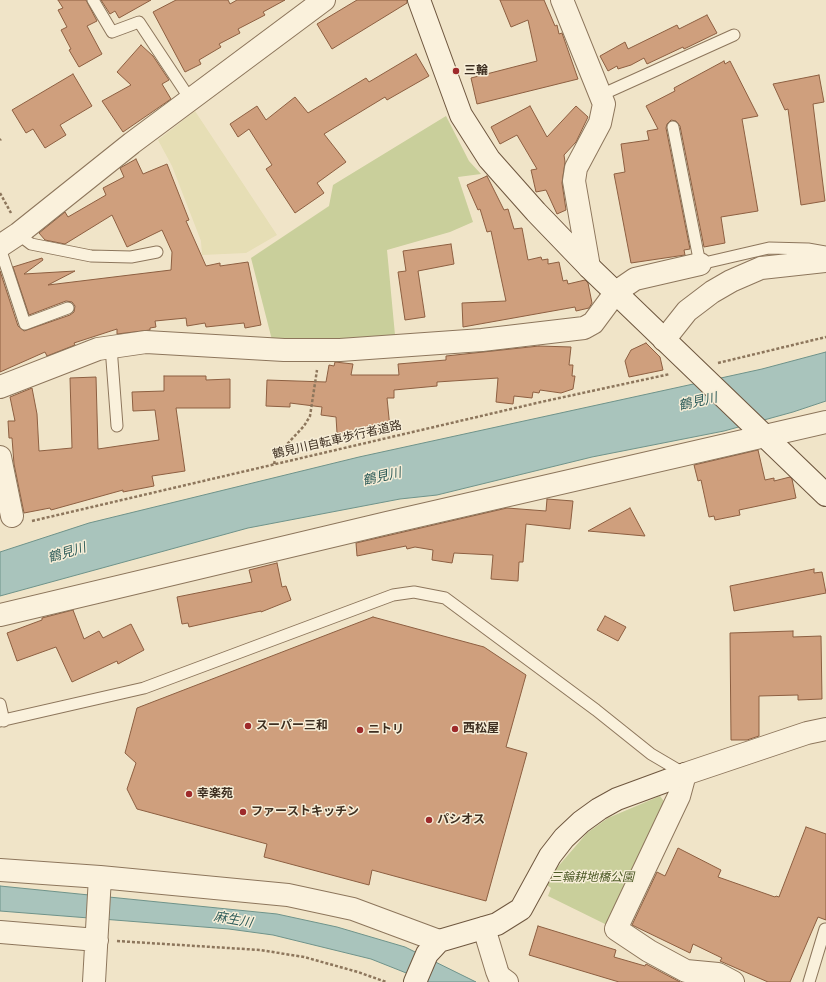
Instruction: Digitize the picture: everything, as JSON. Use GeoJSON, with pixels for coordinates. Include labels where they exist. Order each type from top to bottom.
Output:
{"type":"FeatureCollection","features":[{"type":"Feature","properties":{"kind":"street"},"geometry":{"type":"LineString","coordinates":[[0,247],[190,99],[324,0]]}},
{"type":"Feature","properties":{"kind":"street"},"geometry":{"type":"LineString","coordinates":[[419,0],[461,115],[489,159],[536,212],[589,267],[664,340],[705,368],[763,433],[826,495]]}},
{"type":"Feature","properties":{"kind":"street"},"geometry":{"type":"LineString","coordinates":[[562,0],[604,104],[603,114],[576,168],[574,181],[589,267]]}},
{"type":"Feature","properties":{"kind":"street"},"geometry":{"type":"LineString","coordinates":[[664,340],[687,312],[712,292],[731,281],[761,268],[826,262]]}},
{"type":"Feature","properties":{"kind":"street"},"geometry":{"type":"LineString","coordinates":[[0,387],[98,349],[146,342],[348,350],[482,340],[584,328],[593,323],[616,292],[635,279],[700,264]]}},
{"type":"Feature","properties":{"kind":"street"},"geometry":{"type":"LineString","coordinates":[[0,615],[763,433],[826,422]]}},
{"type":"Feature","properties":{"kind":"street"},"geometry":{"type":"LineString","coordinates":[[0,457],[3,483],[20,519]]}},
{"type":"Feature","properties":{"kind":"street"},"geometry":{"type":"LineString","coordinates":[[415,982],[427,954],[437,943],[484,928],[509,918],[521,909],[550,856],[564,838],[599,808],[684,774],[807,733],[826,729]]}},
{"type":"Feature","properties":{"kind":"street"},"geometry":{"type":"LineString","coordinates":[[684,774],[679,796],[616,929],[649,951],[686,971],[718,974],[733,982]]}},
{"type":"Feature","properties":{"kind":"street"},"geometry":{"type":"LineString","coordinates":[[0,870],[99,884],[288,895],[353,909],[437,943]]}},
{"type":"Feature","properties":{"kind":"street"},"geometry":{"type":"LineString","coordinates":[[94,982],[99,884]]}},
{"type":"Feature","properties":{"kind":"street"},"geometry":{"type":"LineString","coordinates":[[484,928],[499,976],[507,982]]}},
{"type":"Feature","properties":{"kind":"street"},"geometry":{"type":"LineString","coordinates":[[0,932],[97,933]]}},
{"type":"Feature","properties":{"kind":"lane"},"geometry":{"type":"LineString","coordinates":[[93,0],[112,32],[139,22],[190,99]]}},
{"type":"Feature","properties":{"kind":"lane"},"geometry":{"type":"LineString","coordinates":[[601,95],[734,35]]}},
{"type":"Feature","properties":{"kind":"lane"},"geometry":{"type":"LineString","coordinates":[[673,127],[700,264],[769,248],[808,249],[826,252]]}},
{"type":"Feature","properties":{"kind":"lane"},"geometry":{"type":"LineString","coordinates":[[18,234],[31,244],[91,256],[131,257],[157,252]]}},
{"type":"Feature","properties":{"kind":"lane"},"geometry":{"type":"LineString","coordinates":[[0,247],[25,324],[68,308]]}},
{"type":"Feature","properties":{"kind":"lane"},"geometry":{"type":"LineString","coordinates":[[111,347],[116,426]]}},
{"type":"Feature","properties":{"kind":"lane"},"geometry":{"type":"LineString","coordinates":[[0,704],[2,721],[144,688],[394,595],[414,592],[445,598],[596,710],[651,754],[684,774]]}},
{"type":"Feature","properties":{"kind":"lane"},"geometry":{"type":"LineString","coordinates":[[809,982],[825,929]]}},
{"type":"Feature","properties":{"kind":"path"},"geometry":{"type":"LineString","coordinates":[[705,368],[826,337]]}},
{"type":"Feature","properties":{"kind":"path"},"geometry":{"type":"LineString","coordinates":[[274,464],[276,456],[304,426],[310,416],[316,386],[319,350]]}},
{"type":"Feature","properties":{"kind":"path","name":"鶴見川自転車歩行者道路"},"geometry":{"type":"LineString","coordinates":[[20,519],[274,464],[670,374]]}},
{"type":"Feature","properties":{"kind":"path"},"geometry":{"type":"LineString","coordinates":[[97,933],[200,945],[260,950],[304,957],[358,972],[386,982]]}},
{"type":"Feature","properties":{"kind":"shaded area"},"geometry":{"type":"Polygon","coordinates":[[[195,111],[277,235],[246,253],[202,255],[201,241],[172,166],[158,140],[195,111]]]}},
{"type":"Feature","properties":{"kind":"green space"},"geometry":{"type":"Polygon","coordinates":[[[446,116],[469,161],[481,174],[458,177],[473,222],[450,232],[387,250],[395,335],[323,342],[272,340],[251,258],[329,206],[333,185],[446,116]]]}},
{"type":"Feature","properties":{"kind":"green space","name":"三輪耕地橋公園"},"geometry":{"type":"Polygon","coordinates":[[[660,796],[666,804],[607,925],[548,896],[551,888],[547,885],[555,870],[587,833],[608,818],[660,796]]]}},
{"type":"Feature","properties":{"kind":"water","name":"鶴見川"},"geometry":{"type":"Polygon","coordinates":[[[826,352],[826,401],[793,412],[724,431],[592,457],[437,495],[400,499],[248,528],[0,596],[0,552],[89,523],[359,457],[762,369],[826,352]]]}},
{"type":"Feature","properties":{"kind":"water","name":"麻生川"},"geometry":{"type":"Polygon","coordinates":[[[0,886],[277,914],[337,927],[405,947],[476,982],[429,982],[371,959],[273,935],[229,929],[0,911],[0,886]]]}},
{"type":"Feature","properties":{"kind":"building"},"geometry":{"type":"Polygon","coordinates":[[[58,0],[86,0],[97,21],[87,26],[102,54],[79,67],[69,50],[71,49],[61,30],[67,27],[58,10],[63,8],[58,0]]]}},
{"type":"Feature","properties":{"kind":"building"},"geometry":{"type":"Polygon","coordinates":[[[101,0],[151,0],[119,18],[115,11],[110,14],[101,0]]]}},
{"type":"Feature","properties":{"kind":"building"},"geometry":{"type":"Polygon","coordinates":[[[176,0],[228,0],[230,4],[237,0],[285,0],[263,12],[265,15],[238,29],[240,33],[219,44],[221,47],[199,60],[201,64],[185,72],[153,12],[176,0]]]}},
{"type":"Feature","properties":{"kind":"building"},"geometry":{"type":"Polygon","coordinates":[[[357,0],[407,0],[407,3],[332,49],[317,24],[357,0]]]}},
{"type":"Feature","properties":{"kind":"building"},"geometry":{"type":"Polygon","coordinates":[[[500,0],[544,0],[555,26],[557,25],[559,34],[562,33],[578,79],[477,104],[471,78],[537,61],[528,20],[511,27],[500,0]]]}},
{"type":"Feature","properties":{"kind":"building"},"geometry":{"type":"Polygon","coordinates":[[[707,15],[717,33],[684,49],[683,47],[647,64],[644,58],[631,65],[618,69],[617,66],[608,71],[600,56],[625,42],[628,49],[677,25],[679,29],[707,15]]]}},
{"type":"Feature","properties":{"kind":"building"},"geometry":{"type":"Polygon","coordinates":[[[141,45],[153,56],[169,80],[162,84],[171,99],[123,132],[102,101],[131,85],[117,72],[141,45]]]}},
{"type":"Feature","properties":{"kind":"building"},"geometry":{"type":"Polygon","coordinates":[[[416,54],[429,76],[387,100],[385,97],[324,134],[346,162],[317,183],[324,193],[295,213],[266,169],[272,165],[249,129],[238,137],[230,124],[257,106],[266,120],[295,97],[308,113],[366,78],[369,82],[416,54]]]}},
{"type":"Feature","properties":{"kind":"building"},"geometry":{"type":"Polygon","coordinates":[[[724,61],[725,64],[730,61],[758,116],[742,119],[758,211],[721,217],[725,243],[704,247],[680,126],[676,121],[671,120],[667,124],[666,128],[690,249],[684,250],[685,255],[631,263],[614,174],[625,172],[621,144],[649,140],[647,131],[658,129],[646,106],[675,91],[674,88],[724,61]]]}},
{"type":"Feature","properties":{"kind":"building"},"geometry":{"type":"Polygon","coordinates":[[[73,74],[92,106],[60,125],[66,135],[45,148],[33,129],[26,133],[12,110],[73,74]]]}},
{"type":"Feature","properties":{"kind":"building"},"geometry":{"type":"Polygon","coordinates":[[[819,75],[824,102],[813,104],[825,201],[801,205],[788,109],[785,110],[773,84],[819,75]]]}},
{"type":"Feature","properties":{"kind":"building"},"geometry":{"type":"Polygon","coordinates":[[[530,106],[547,137],[576,106],[588,117],[576,142],[564,155],[565,162],[562,183],[566,210],[557,214],[546,190],[536,192],[531,170],[537,169],[517,135],[500,144],[491,127],[530,106]]]}},
{"type":"Feature","properties":{"kind":"building"},"geometry":{"type":"Polygon","coordinates":[[[136,159],[143,174],[167,164],[189,220],[186,221],[206,266],[220,263],[220,266],[248,262],[261,325],[245,328],[244,323],[206,327],[205,323],[187,326],[186,318],[155,321],[156,327],[150,328],[150,330],[117,334],[117,329],[74,343],[75,345],[47,356],[45,352],[0,372],[0,271],[18,326],[24,331],[70,315],[74,312],[75,306],[72,302],[66,301],[29,315],[13,267],[42,258],[43,260],[24,274],[75,271],[48,285],[171,270],[172,252],[162,230],[127,247],[112,215],[65,244],[45,240],[39,233],[65,212],[68,217],[106,195],[103,188],[124,177],[120,168],[136,159]]]}},
{"type":"Feature","properties":{"kind":"building"},"geometry":{"type":"Polygon","coordinates":[[[487,176],[504,210],[508,209],[514,229],[522,228],[528,260],[541,257],[542,260],[548,259],[548,264],[559,262],[563,281],[567,280],[568,284],[585,280],[588,283],[592,303],[589,308],[576,311],[575,307],[463,327],[462,303],[506,301],[491,231],[487,232],[480,209],[478,210],[467,185],[487,176]]]}},
{"type":"Feature","properties":{"kind":"building"},"geometry":{"type":"Polygon","coordinates":[[[451,244],[454,264],[418,271],[425,317],[405,320],[398,272],[406,271],[403,251],[451,244]]]}},
{"type":"Feature","properties":{"kind":"building"},"geometry":{"type":"Polygon","coordinates":[[[646,343],[660,357],[663,370],[629,377],[625,361],[631,350],[646,343]]]}},
{"type":"Feature","properties":{"kind":"building"},"geometry":{"type":"Polygon","coordinates":[[[539,346],[571,347],[569,365],[573,365],[572,376],[575,376],[573,389],[561,393],[540,390],[539,393],[533,392],[532,398],[514,396],[513,404],[496,402],[498,378],[437,382],[437,386],[394,390],[394,398],[387,398],[390,428],[386,429],[386,431],[345,435],[345,433],[337,433],[336,417],[321,415],[322,407],[290,403],[290,407],[266,406],[267,380],[326,382],[329,365],[334,366],[335,362],[353,364],[351,375],[399,375],[398,364],[446,360],[446,356],[539,346]]]}},
{"type":"Feature","properties":{"kind":"building"},"geometry":{"type":"Polygon","coordinates":[[[164,376],[206,376],[206,380],[230,379],[230,408],[176,408],[185,471],[152,476],[154,486],[123,492],[123,490],[51,510],[50,508],[24,513],[14,464],[12,438],[9,438],[8,421],[15,421],[10,397],[32,388],[37,414],[39,451],[72,448],[70,378],[96,377],[98,449],[159,440],[155,410],[133,411],[132,392],[164,391],[164,376]]]}},
{"type":"Feature","properties":{"kind":"building"},"geometry":{"type":"Polygon","coordinates":[[[758,450],[765,480],[774,478],[774,481],[790,477],[792,479],[796,498],[739,510],[740,515],[715,520],[714,516],[709,517],[701,480],[698,481],[694,465],[758,450]]]}},
{"type":"Feature","properties":{"kind":"building"},"geometry":{"type":"Polygon","coordinates":[[[547,499],[573,501],[570,529],[526,524],[523,562],[519,562],[518,581],[491,579],[493,555],[454,553],[452,563],[432,560],[433,550],[415,547],[407,549],[406,546],[357,556],[356,543],[507,508],[546,511],[547,499]]]}},
{"type":"Feature","properties":{"kind":"building"},"geometry":{"type":"Polygon","coordinates":[[[630,508],[645,536],[588,531],[630,508]]]}},
{"type":"Feature","properties":{"kind":"building"},"geometry":{"type":"Polygon","coordinates":[[[277,563],[282,587],[286,586],[291,600],[261,612],[189,627],[188,623],[182,624],[177,597],[252,582],[249,570],[277,563]]]}},
{"type":"Feature","properties":{"kind":"building"},"geometry":{"type":"Polygon","coordinates":[[[814,569],[814,573],[822,572],[826,593],[734,611],[730,586],[814,569]]]}},
{"type":"Feature","properties":{"kind":"building"},"geometry":{"type":"Polygon","coordinates":[[[73,610],[84,639],[99,631],[103,638],[131,624],[144,650],[118,664],[117,661],[72,682],[56,647],[17,661],[7,633],[42,620],[42,618],[73,610]]]}},
{"type":"Feature","properties":{"kind":"building"},"geometry":{"type":"Polygon","coordinates":[[[605,616],[626,627],[618,641],[597,630],[605,616]]]}},
{"type":"Feature","properties":{"kind":"building"},"geometry":{"type":"Polygon","coordinates":[[[373,617],[484,647],[526,675],[506,747],[527,753],[486,901],[372,870],[369,885],[264,857],[267,844],[137,809],[127,789],[136,763],[125,753],[137,708],[373,617]]]}},
{"type":"Feature","properties":{"kind":"building"},"geometry":{"type":"Polygon","coordinates":[[[793,631],[793,637],[821,636],[822,699],[798,700],[798,695],[759,696],[759,736],[747,740],[731,740],[730,633],[793,631]]]}},
{"type":"Feature","properties":{"kind":"building"},"geometry":{"type":"Polygon","coordinates":[[[806,827],[826,834],[826,920],[818,917],[790,982],[768,982],[720,961],[722,958],[693,944],[690,953],[632,925],[657,872],[665,876],[678,848],[721,870],[718,877],[775,897],[779,897],[806,827]]]}},
{"type":"Feature","properties":{"kind":"building"},"geometry":{"type":"Polygon","coordinates":[[[538,926],[616,950],[614,957],[645,966],[646,964],[680,982],[619,982],[529,955],[538,926]]]}},
{"type":"Feature","properties":{"kind":"place","name":"三輪"},"geometry":{"type":"Point","coordinates":[456,71]}},
{"type":"Feature","properties":{"kind":"place","name":"スーパー三和"},"geometry":{"type":"Point","coordinates":[248,726]}},
{"type":"Feature","properties":{"kind":"place","name":"西松屋"},"geometry":{"type":"Point","coordinates":[455,729]}},
{"type":"Feature","properties":{"kind":"place","name":"ニトリ"},"geometry":{"type":"Point","coordinates":[360,730]}},
{"type":"Feature","properties":{"kind":"place","name":"幸楽苑"},"geometry":{"type":"Point","coordinates":[189,794]}},
{"type":"Feature","properties":{"kind":"place","name":"ファーストキッチン"},"geometry":{"type":"Point","coordinates":[243,812]}},
{"type":"Feature","properties":{"kind":"place","name":"パシオス"},"geometry":{"type":"Point","coordinates":[429,820]}}]}
